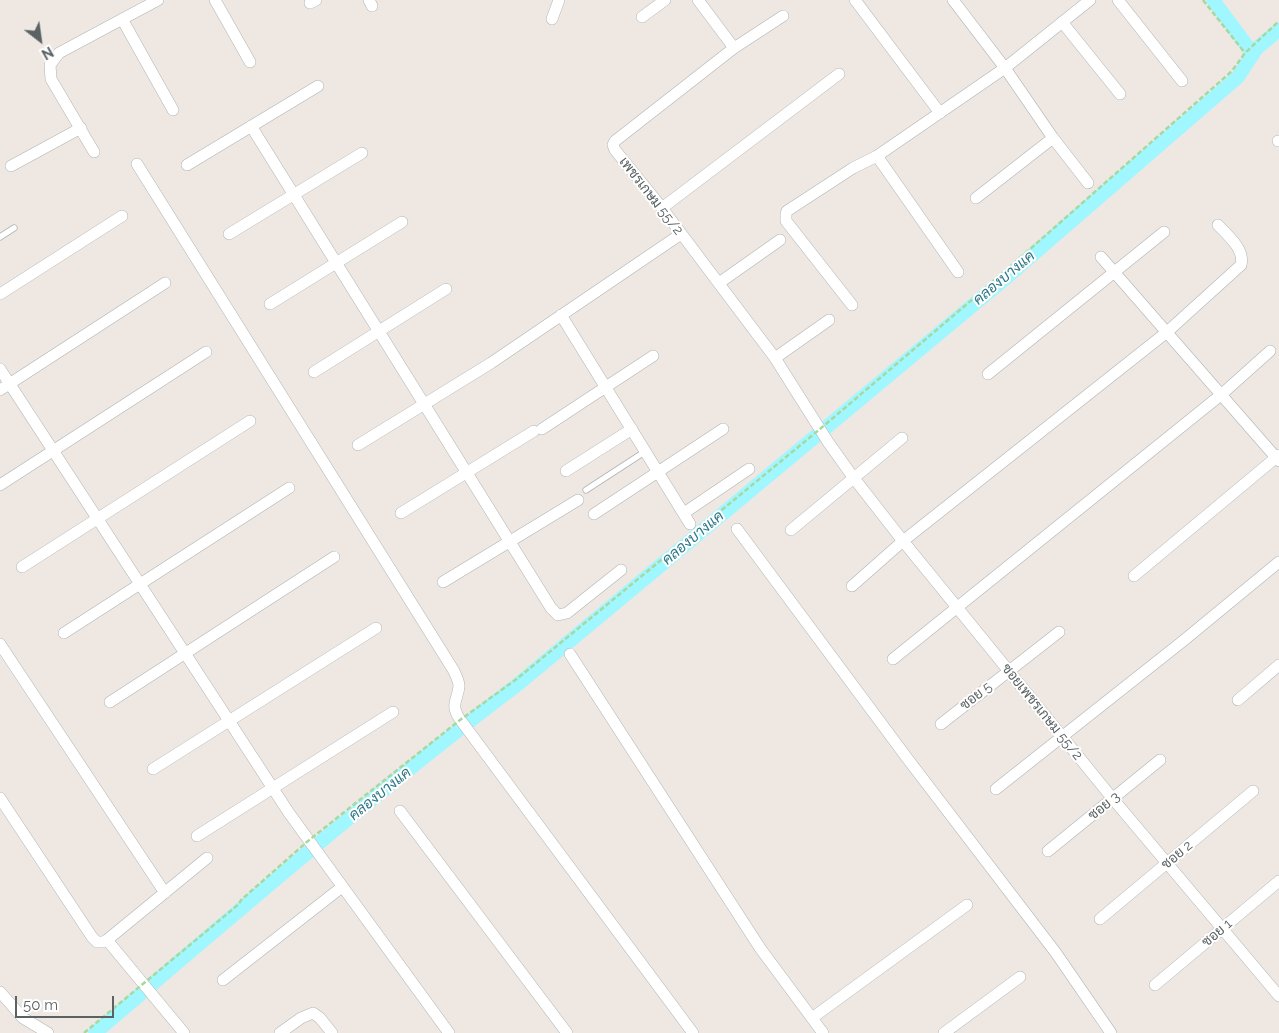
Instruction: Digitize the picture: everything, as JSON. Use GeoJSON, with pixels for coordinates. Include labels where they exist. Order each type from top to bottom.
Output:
{"type":"FeatureCollection","features":[{"type":"Feature","properties":{"kind":"street"},"geometry":{"type":"LineString","coordinates":[[94,152],[51,79],[50,65],[59,53],[158,0]]}},
{"type":"Feature","properties":{"kind":"street"},"geometry":{"type":"LineString","coordinates":[[215,0],[250,62]]}},
{"type":"Feature","properties":{"kind":"street"},"geometry":{"type":"LineString","coordinates":[[552,19],[559,0]]}},
{"type":"Feature","properties":{"kind":"street"},"geometry":{"type":"LineString","coordinates":[[642,18],[665,0]]}},
{"type":"Feature","properties":{"kind":"street"},"geometry":{"type":"LineString","coordinates":[[698,0],[734,48]]}},
{"type":"Feature","properties":{"kind":"street"},"geometry":{"type":"LineString","coordinates":[[855,0],[940,113]]}},
{"type":"Feature","properties":{"kind":"street"},"geometry":{"type":"LineString","coordinates":[[953,0],[1088,183]]}},
{"type":"Feature","properties":{"kind":"street"},"geometry":{"type":"LineString","coordinates":[[852,305],[786,221],[786,214],[790,209],[853,168],[877,156],[1005,68],[1090,0]]}},
{"type":"Feature","properties":{"kind":"street"},"geometry":{"type":"LineString","coordinates":[[1118,0],[1182,81]]}},
{"type":"Feature","properties":{"kind":"street","name":"เพชรเกษม 55/2"},"geometry":{"type":"LineString","coordinates":[[783,16],[734,48],[613,145],[775,358],[817,425]]}},
{"type":"Feature","properties":{"kind":"street"},"geometry":{"type":"LineString","coordinates":[[122,19],[173,110]]}},
{"type":"Feature","properties":{"kind":"street"},"geometry":{"type":"LineString","coordinates":[[1062,22],[1120,94]]}},
{"type":"Feature","properties":{"kind":"street"},"geometry":{"type":"LineString","coordinates":[[662,208],[839,74]]}},
{"type":"Feature","properties":{"kind":"street"},"geometry":{"type":"LineString","coordinates":[[188,165],[318,86]]}},
{"type":"Feature","properties":{"kind":"street"},"geometry":{"type":"LineString","coordinates":[[251,126],[551,608],[558,615],[567,613],[621,570]]}},
{"type":"Feature","properties":{"kind":"street"},"geometry":{"type":"LineString","coordinates":[[11,166],[81,128]]}},
{"type":"Feature","properties":{"kind":"street"},"geometry":{"type":"LineString","coordinates":[[976,198],[1053,138]]}},
{"type":"Feature","properties":{"kind":"street"},"geometry":{"type":"LineString","coordinates":[[229,234],[362,153]]}},
{"type":"Feature","properties":{"kind":"street"},"geometry":{"type":"LineString","coordinates":[[877,156],[958,272]]}},
{"type":"Feature","properties":{"kind":"street"},"geometry":{"type":"LineString","coordinates":[[137,164],[454,670],[459,688],[454,700],[454,710],[461,721],[692,1033]]}},
{"type":"Feature","properties":{"kind":"street"},"geometry":{"type":"LineString","coordinates":[[0,294],[122,216]]}},
{"type":"Feature","properties":{"kind":"street"},"geometry":{"type":"LineString","coordinates":[[270,304],[402,222]]}},
{"type":"Feature","properties":{"kind":"street"},"geometry":{"type":"LineString","coordinates":[[852,586],[903,542],[1167,332],[1240,265],[1242,259],[1239,248],[1218,225]]}},
{"type":"Feature","properties":{"kind":"street"},"geometry":{"type":"LineString","coordinates":[[988,374],[1164,232]]}},
{"type":"Feature","properties":{"kind":"street"},"geometry":{"type":"LineString","coordinates":[[358,445],[491,363],[681,234]]}},
{"type":"Feature","properties":{"kind":"street"},"geometry":{"type":"LineString","coordinates":[[719,283],[780,240]]}},
{"type":"Feature","properties":{"kind":"street"},"geometry":{"type":"LineString","coordinates":[[1101,257],[1278,457],[1134,576]]}},
{"type":"Feature","properties":{"kind":"street"},"geometry":{"type":"LineString","coordinates":[[5,386],[164,283]]}},
{"type":"Feature","properties":{"kind":"street"},"geometry":{"type":"LineString","coordinates":[[314,372],[446,289]]}},
{"type":"Feature","properties":{"kind":"street"},"geometry":{"type":"LineString","coordinates":[[561,315],[690,524]]}},
{"type":"Feature","properties":{"kind":"street"},"geometry":{"type":"LineString","coordinates":[[775,358],[829,320]]}},
{"type":"Feature","properties":{"kind":"street"},"geometry":{"type":"LineString","coordinates":[[893,659],[1222,394],[1270,351]]}},
{"type":"Feature","properties":{"kind":"street"},"geometry":{"type":"LineString","coordinates":[[0,485],[206,352]]}},
{"type":"Feature","properties":{"kind":"street"},"geometry":{"type":"LineString","coordinates":[[402,513],[606,388],[653,356]]}},
{"type":"Feature","properties":{"kind":"street"},"geometry":{"type":"LineString","coordinates":[[0,369],[5,386],[53,451],[309,843],[449,1033]]}},
{"type":"Feature","properties":{"kind":"street"},"geometry":{"type":"LineString","coordinates":[[22,567],[250,421]]}},
{"type":"Feature","properties":{"kind":"street","name":"ซอยเพชรเกษม 55/2"},"geometry":{"type":"LineString","coordinates":[[817,425],[853,477],[903,542],[1062,737],[1279,996]]}},
{"type":"Feature","properties":{"kind":"street"},"geometry":{"type":"LineString","coordinates":[[566,471],[632,429]]}},
{"type":"Feature","properties":{"kind":"street"},"geometry":{"type":"LineString","coordinates":[[594,514],[723,429]]}},
{"type":"Feature","properties":{"kind":"street"},"geometry":{"type":"LineString","coordinates":[[791,530],[902,438]]}},
{"type":"Feature","properties":{"kind":"street"},"geometry":{"type":"LineString","coordinates":[[684,513],[748,469]]}},
{"type":"Feature","properties":{"kind":"street"},"geometry":{"type":"LineString","coordinates":[[64,633],[289,488]]}},
{"type":"Feature","properties":{"kind":"street"},"geometry":{"type":"LineString","coordinates":[[443,582],[578,500]]}},
{"type":"Feature","properties":{"kind":"street"},"geometry":{"type":"LineString","coordinates":[[737,529],[901,750],[1056,953],[1111,1033]]}},
{"type":"Feature","properties":{"kind":"street"},"geometry":{"type":"LineString","coordinates":[[110,702],[334,557]]}},
{"type":"Feature","properties":{"kind":"street"},"geometry":{"type":"LineString","coordinates":[[996,789],[1279,562]]}},
{"type":"Feature","properties":{"kind":"street"},"geometry":{"type":"LineString","coordinates":[[153,769],[376,628]]}},
{"type":"Feature","properties":{"kind":"street","name":"ซอย 5"},"geometry":{"type":"LineString","coordinates":[[941,724],[1059,632]]}},
{"type":"Feature","properties":{"kind":"street"},"geometry":{"type":"LineString","coordinates":[[0,644],[165,893]]}},
{"type":"Feature","properties":{"kind":"street"},"geometry":{"type":"LineString","coordinates":[[570,654],[760,948],[823,1033]]}},
{"type":"Feature","properties":{"kind":"street"},"geometry":{"type":"LineString","coordinates":[[1238,700],[1279,665]]}},
{"type":"Feature","properties":{"kind":"street"},"geometry":{"type":"LineString","coordinates":[[197,836],[392,712]]}},
{"type":"Feature","properties":{"kind":"street","name":"ซอย 3"},"geometry":{"type":"LineString","coordinates":[[1048,851],[1160,760]]}},
{"type":"Feature","properties":{"kind":"street","name":"ซอย 2"},"geometry":{"type":"LineString","coordinates":[[1100,919],[1253,791]]}},
{"type":"Feature","properties":{"kind":"street"},"geometry":{"type":"LineString","coordinates":[[0,798],[97,942],[107,940],[207,858]]}},
{"type":"Feature","properties":{"kind":"street"},"geometry":{"type":"LineString","coordinates":[[400,811],[567,1033]]}},
{"type":"Feature","properties":{"kind":"street","name":"ซอย 1"},"geometry":{"type":"LineString","coordinates":[[1155,985],[1279,881]]}},
{"type":"Feature","properties":{"kind":"street"},"geometry":{"type":"LineString","coordinates":[[223,980],[342,887]]}},
{"type":"Feature","properties":{"kind":"street"},"geometry":{"type":"LineString","coordinates":[[812,1018],[967,905]]}},
{"type":"Feature","properties":{"kind":"street"},"geometry":{"type":"LineString","coordinates":[[107,940],[184,1033]]}},
{"type":"Feature","properties":{"kind":"street"},"geometry":{"type":"LineString","coordinates":[[944,1033],[1020,977]]}},
{"type":"Feature","properties":{"kind":"street"},"geometry":{"type":"LineString","coordinates":[[0,992],[23,1018],[48,1033]]}},
{"type":"Feature","properties":{"kind":"street"},"geometry":{"type":"LineString","coordinates":[[280,1033],[301,1018],[313,1013],[320,1018],[332,1033]]}},
{"type":"Feature","properties":{"kind":"lane"},"geometry":{"type":"LineString","coordinates":[[0,237],[14,228]]}},
{"type":"Feature","properties":{"kind":"lane"},"geometry":{"type":"LineString","coordinates":[[586,490],[646,451]]}},
{"type":"Feature","properties":{"kind":"path"},"geometry":{"type":"LineString","coordinates":[[1203,0],[1245,53]]}},
{"type":"Feature","properties":{"kind":"path"},"geometry":{"type":"LineString","coordinates":[[84,1033],[309,843],[461,721],[518,678],[817,425],[987,287],[1232,71],[1245,53],[1279,21]]}},
{"type":"Feature","properties":{"kind":"waterway"},"geometry":{"type":"LineString","coordinates":[[1213,0],[1253,54]]}},
{"type":"Feature","properties":{"kind":"waterway","name":"คลองบางแค"},"geometry":{"type":"LineString","coordinates":[[95,1033],[356,812],[517,685],[1008,276],[1238,77],[1257,48],[1279,30]]}}]}
